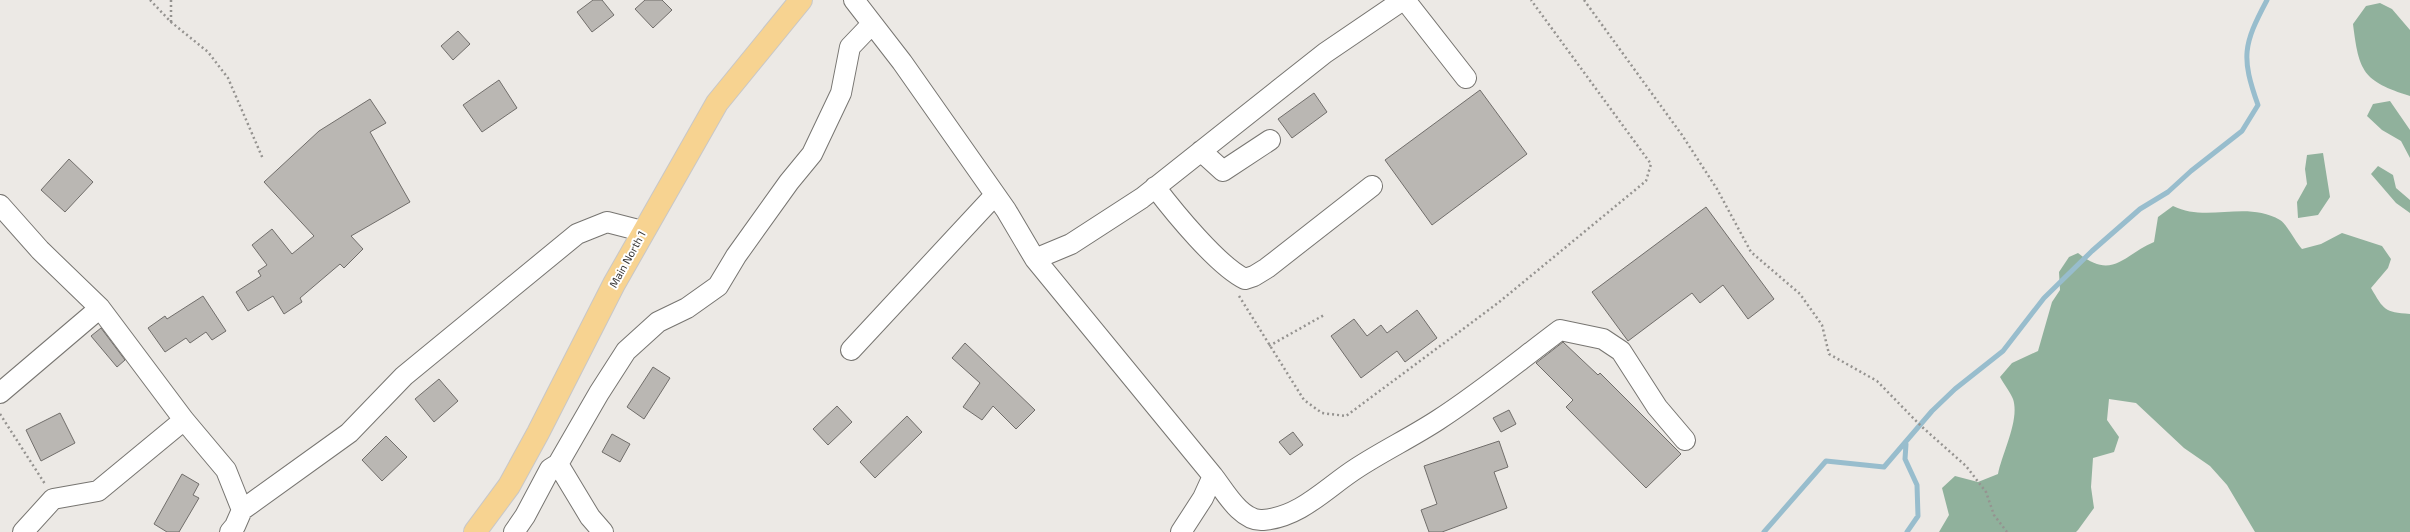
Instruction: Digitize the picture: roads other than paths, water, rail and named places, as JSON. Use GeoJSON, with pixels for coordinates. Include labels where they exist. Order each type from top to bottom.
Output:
{"type":"FeatureCollection","features":[{"type":"Feature","properties":{"kind":"main road","name":"Main North 1"},"geometry":{"type":"LineString","coordinates":[[475,532],[509,486],[538,433],[578,351],[642,231],[717,103],[801,0]]}},
{"type":"Feature","properties":{"kind":"street"},"geometry":{"type":"LineString","coordinates":[[854,0],[902,62],[996,195],[1035,259],[1213,476],[1238,510],[1251,517],[1262,521],[1285,514],[1316,500],[1339,479],[1380,453],[1438,420],[1560,330],[1603,339],[1621,351],[1657,407],[1685,440]]}},
{"type":"Feature","properties":{"kind":"street"},"geometry":{"type":"LineString","coordinates":[[1035,259],[1071,244],[1155,187],[1325,53],[1404,0],[1466,78]]}},
{"type":"Feature","properties":{"kind":"street"},"geometry":{"type":"LineString","coordinates":[[514,532],[525,516],[550,469],[558,464],[599,393],[626,351],[658,322],[687,308],[718,286],[736,256],[789,182],[812,154],[841,93],[850,47],[872,24]]}},
{"type":"Feature","properties":{"kind":"street"},"geometry":{"type":"LineString","coordinates":[[1201,151],[1223,171],[1270,140]]}},
{"type":"Feature","properties":{"kind":"street"},"geometry":{"type":"LineString","coordinates":[[1155,187],[1197,237],[1235,274],[1245,279],[1260,272],[1372,186]]}},
{"type":"Feature","properties":{"kind":"street"},"geometry":{"type":"LineString","coordinates":[[851,350],[996,195]]}},
{"type":"Feature","properties":{"kind":"street"},"geometry":{"type":"LineString","coordinates":[[0,205],[40,250],[100,308],[184,420],[226,470],[236,525],[349,432],[404,376],[578,234],[607,222],[642,231]]}},
{"type":"Feature","properties":{"kind":"street"},"geometry":{"type":"LineString","coordinates":[[0,392],[100,308]]}},
{"type":"Feature","properties":{"kind":"street"},"geometry":{"type":"LineString","coordinates":[[23,532],[53,499],[98,491],[184,420]]}},
{"type":"Feature","properties":{"kind":"street"},"geometry":{"type":"LineString","coordinates":[[558,464],[590,517],[603,532]]}},
{"type":"Feature","properties":{"kind":"street"},"geometry":{"type":"LineString","coordinates":[[1181,532],[1203,498],[1213,476]]}},
{"type":"Feature","properties":{"kind":"waterway"},"geometry":{"type":"LineString","coordinates":[[1764,532],[1826,461],[1884,467],[1932,411],[1955,389],[2003,351],[2044,298],[2092,251],[2140,209],[2168,192],[2191,171],[2242,131],[2258,105],[2249,75],[2247,51],[2253,29],[2267,0]]}},
{"type":"Feature","properties":{"kind":"waterway"},"geometry":{"type":"LineString","coordinates":[[1906,444],[1905,459],[1917,485],[1918,516],[1907,532]]}}]}
